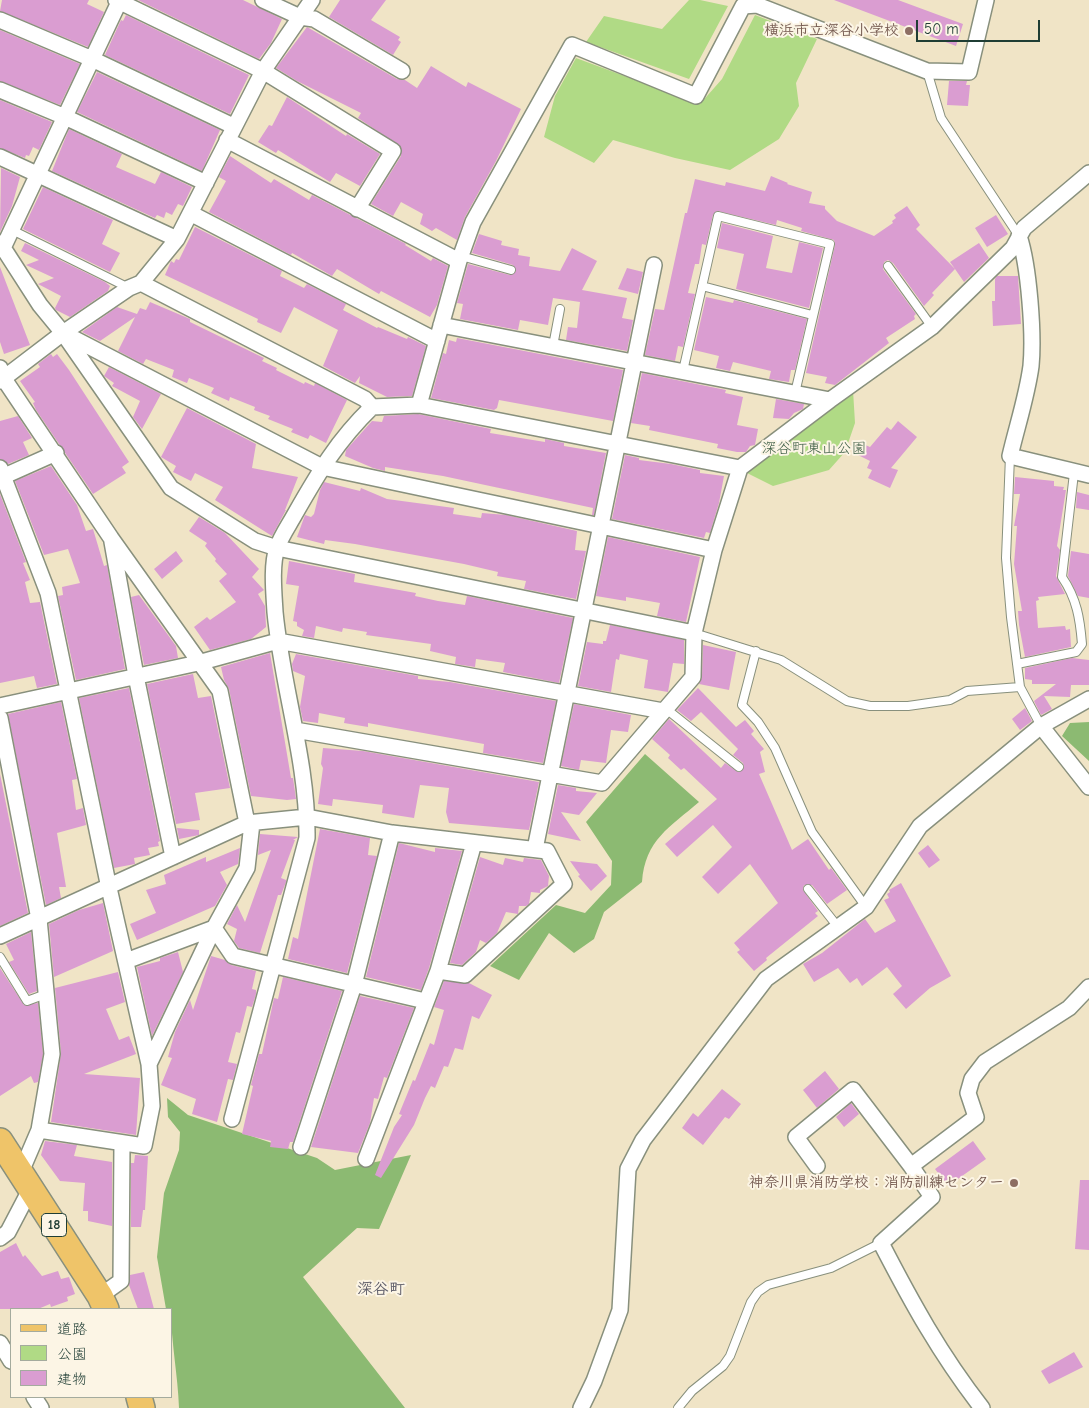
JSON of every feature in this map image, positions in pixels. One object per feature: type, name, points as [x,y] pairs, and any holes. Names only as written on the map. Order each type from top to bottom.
[{"type":"main road","name":"18","points":[[0,1141],[103,1303]]},
{"type":"street","points":[[357,209],[393,151],[263,70],[119,0],[12,230],[2,246],[40,305],[63,333],[171,488],[255,541],[277,548],[694,633]]},
{"type":"street","points":[[264,0],[300,17],[314,19],[402,71]]},
{"type":"street","points":[[149,1064],[214,928],[248,868],[249,823],[220,692],[111,538],[56,453],[1,376],[135,286],[177,239],[192,214],[233,126],[263,70],[312,0]]},
{"type":"street","points":[[419,405],[460,258],[473,222],[572,45],[696,96],[743,6],[758,2],[927,71],[969,72],[986,0]]},
{"type":"street","points":[[0,20],[92,59],[233,126]]},
{"type":"street","points":[[0,90],[65,117],[206,183]]},
{"type":"street","points":[[227,140],[357,209],[460,258]]},
{"type":"street","points":[[0,157],[177,239]]},
{"type":"street","points":[[295,730],[602,783],[693,677],[694,633],[714,550],[740,468],[830,400],[932,327],[1013,248],[1024,228],[1089,173]]},
{"type":"street","points":[[192,214],[437,342]]},
{"type":"street","points":[[1019,236],[1025,254],[1032,342],[1030,367],[1010,456],[1082,474]]},
{"type":"street","points":[[535,849],[654,265]]},
{"type":"street","points":[[135,286],[365,399],[372,407]]},
{"type":"street","points":[[441,325],[830,400]]},
{"type":"street","points":[[63,333],[322,467],[714,550]]},
{"type":"street","points":[[232,1119],[307,838],[307,818],[295,730],[278,641],[273,592],[277,548],[322,467],[346,432],[372,407],[419,405],[740,468]]},
{"type":"street","points":[[39,1130],[144,1146],[152,1106],[149,1064],[109,888],[48,593],[1,474],[56,453]]},
{"type":"street","points":[[111,538],[136,676],[173,857]]},
{"type":"street","points":[[0,706],[68,689],[198,663],[278,641],[664,710]]},
{"type":"street","points":[[581,1408],[594,1381],[620,1310],[628,1169],[643,1140],[766,979],[866,907],[920,826],[1041,726],[1089,699]]},
{"type":"street","points":[[0,718],[39,920],[52,1054],[39,1130],[26,1181],[8,1232],[0,1238]]},
{"type":"street","points":[[1041,726],[1089,787]]},
{"type":"street","points":[[0,936],[39,920],[249,823],[307,818],[392,833],[548,851],[564,884],[465,976],[438,971]]},
{"type":"street","points":[[301,1147],[354,984],[392,833]]},
{"type":"street","points":[[366,1159],[438,971],[474,843]]},
{"type":"street","points":[[214,928],[233,956],[426,1001]]},
{"type":"street","points":[[126,961],[214,928]]},
{"type":"street","points":[[911,1166],[976,1117],[968,1093],[972,1079],[985,1062],[1069,1008],[1089,987]]},
{"type":"street","points":[[816,1166],[796,1137],[853,1090],[911,1166],[932,1197],[881,1243],[924,1325],[955,1374],[982,1408]]},
{"type":"street","points":[[103,1303],[121,1281],[122,1144]]},
{"type":"street","points":[[0,1343],[10,1359]]},
{"type":"lane","points":[[927,71],[941,118],[1019,236]]},
{"type":"lane","points":[[683,371],[718,216],[830,244],[795,393]]},
{"type":"lane","points":[[12,230],[135,286]]},
{"type":"lane","points":[[460,258],[511,270]]},
{"type":"lane","points":[[888,266],[932,327]]},
{"type":"lane","points":[[702,286],[812,316]]},
{"type":"lane","points":[[553,346],[560,309]]},
{"type":"lane","points":[[1010,456],[1006,558],[1017,664],[1020,687],[1041,726]]},
{"type":"lane","points":[[1017,664],[1076,652],[1082,644],[1080,615],[1073,593],[1062,578],[1082,474]]},
{"type":"lane","points":[[694,633],[781,660],[847,700],[870,706],[908,706],[950,700],[967,691],[1020,687]]},
{"type":"lane","points":[[756,651],[742,705],[758,722],[775,748],[812,832],[866,907]]},
{"type":"lane","points":[[664,710],[739,767]]},
{"type":"lane","points":[[808,889],[838,927]]},
{"type":"lane","points":[[0,957],[27,1002],[46,994]]},
{"type":"lane","points":[[678,1408],[692,1391],[723,1366],[730,1356],[751,1302],[758,1292],[768,1285],[831,1268],[881,1243]]},
{"type":"green space","points":[[689,0],[700,0],[728,6],[689,79],[586,42],[604,16],[662,29]]},
{"type":"green space","points":[[755,15],[817,39],[796,83],[799,106],[779,139],[730,170],[675,158],[613,140],[594,163],[544,137],[555,96],[576,58],[700,104],[722,79]]},
{"type":"green space","name":"深谷町東山公園","points":[[853,390],[855,423],[845,452],[829,470],[773,486],[745,472]]},
{"type":"green space","points":[[1089,722],[1089,761],[1062,736],[1070,723]]},
{"type":"green space","points":[[645,754],[699,802],[669,827],[654,845],[648,855],[642,882],[604,912],[594,939],[574,953],[549,933],[519,980],[490,966],[556,905],[585,913],[611,885],[612,861],[586,822]]},
{"type":"green space","points":[[167,1098],[188,1115],[317,1158],[335,1170],[411,1155],[379,1229],[357,1228],[303,1277],[405,1408],[179,1408],[172,1334],[172,1308],[166,1308],[157,1257],[164,1193],[179,1150],[180,1132],[168,1117]]},
{"type":"building","points":[[2,0],[89,0],[87,4],[104,12],[88,47],[0,11]]},
{"type":"building","points":[[138,0],[243,0],[282,19],[271,43],[259,59]]},
{"type":"building","points":[[340,0],[386,0],[371,20],[400,37],[398,40],[401,42],[393,55],[329,17]]},
{"type":"building","points":[[834,0],[898,0],[963,24],[956,46]]},
{"type":"building","points":[[126,15],[249,75],[230,114],[105,55],[121,20],[123,21]]},
{"type":"building","points":[[307,27],[397,79],[405,80],[417,88],[431,66],[466,87],[468,82],[521,109],[496,161],[465,217],[457,240],[436,228],[432,231],[420,224],[423,214],[401,202],[393,216],[371,204],[401,156],[401,147],[358,118],[361,113],[297,81],[276,68]]},
{"type":"building","points":[[0,30],[80,64],[60,105],[0,81]]},
{"type":"building","points":[[97,72],[220,130],[202,171],[77,112]]},
{"type":"building","points":[[949,81],[967,81],[966,85],[970,85],[968,106],[947,105]]},
{"type":"building","points":[[287,97],[346,136],[347,134],[380,154],[360,186],[336,173],[330,182],[278,150],[276,153],[258,142],[269,125],[272,126]]},
{"type":"building","points":[[0,100],[52,122],[39,150],[33,147],[29,156],[26,155],[25,158],[0,148]]},
{"type":"building","points":[[69,129],[122,154],[116,167],[155,184],[161,172],[192,187],[183,206],[178,204],[172,215],[166,212],[164,218],[157,215],[155,218],[52,171]]},
{"type":"building","points":[[230,156],[271,183],[274,179],[309,200],[312,195],[406,244],[431,261],[433,258],[448,266],[437,305],[430,317],[381,291],[379,294],[337,269],[332,276],[292,253],[291,255],[209,212],[226,181],[219,177]]},
{"type":"building","points":[[1,168],[20,177],[12,206],[0,232]]},
{"type":"building","points":[[771,176],[787,184],[812,192],[809,203],[825,206],[825,209],[837,221],[874,236],[893,223],[892,221],[896,218],[894,215],[907,206],[920,225],[916,229],[955,269],[932,293],[934,295],[924,306],[893,263],[888,260],[884,262],[883,269],[916,314],[914,316],[915,319],[886,338],[889,343],[835,385],[825,383],[827,377],[806,373],[835,245],[834,240],[801,231],[802,228],[777,220],[776,225],[717,211],[713,215],[706,245],[702,244],[699,264],[695,264],[688,293],[695,294],[683,347],[678,346],[675,361],[645,355],[655,309],[664,310],[685,213],[687,213],[695,179],[725,186],[726,182],[765,191]]},
{"type":"building","points":[[43,187],[113,220],[102,244],[120,253],[110,272],[23,229]]},
{"type":"building","points":[[996,215],[1008,234],[987,247],[975,228]]},
{"type":"building","points":[[722,223],[773,236],[766,268],[792,273],[799,242],[823,248],[809,308],[736,289],[744,254],[717,248]]},
{"type":"building","points":[[195,227],[282,271],[280,276],[304,288],[307,284],[346,304],[343,310],[377,328],[407,339],[408,337],[426,346],[412,396],[387,397],[359,383],[360,376],[355,383],[323,366],[338,330],[294,307],[281,333],[257,322],[258,319],[165,275],[171,261],[174,263],[176,259],[179,260]]},
{"type":"building","points":[[479,234],[502,241],[501,245],[519,249],[518,255],[530,257],[529,266],[560,271],[572,248],[597,261],[582,290],[627,298],[622,318],[633,320],[627,351],[566,340],[568,327],[577,328],[580,302],[553,298],[548,325],[520,320],[518,330],[460,319],[463,304],[457,303],[468,264],[510,275],[516,271],[513,265],[472,253]]},
{"type":"building","points":[[25,243],[105,282],[110,286],[108,291],[70,317],[56,310],[55,308],[61,296],[38,284],[54,278],[26,265],[39,260],[21,251]]},
{"type":"building","points":[[979,243],[989,258],[964,282],[950,262]]},
{"type":"building","points":[[0,267],[30,345],[4,354],[0,342]]},
{"type":"building","points":[[627,268],[643,272],[638,294],[618,289]]},
{"type":"building","points":[[997,276],[1018,276],[1021,324],[993,326],[992,301],[995,301],[995,279]]},
{"type":"building","points":[[706,297],[733,303],[734,300],[807,319],[795,370],[791,370],[789,382],[769,379],[771,371],[733,362],[730,371],[716,368],[719,356],[694,350]]},
{"type":"building","points":[[150,302],[190,319],[190,322],[264,358],[262,361],[304,384],[305,382],[314,386],[315,383],[347,400],[326,443],[310,435],[308,439],[291,432],[293,429],[268,419],[270,416],[254,410],[255,407],[230,397],[229,401],[211,393],[214,388],[189,378],[187,383],[172,377],[174,370],[146,359],[143,364],[118,351],[135,317],[100,341],[82,332],[117,307],[137,314],[140,308],[146,310]]},
{"type":"building","points":[[457,338],[623,370],[613,421],[499,400],[497,408],[494,410],[431,398],[443,353],[446,354],[449,340],[456,342]]},
{"type":"building","points":[[51,354],[53,357],[57,354],[69,370],[129,462],[122,467],[126,473],[93,494],[36,410],[33,403],[35,402],[20,381],[40,367],[38,364]]},
{"type":"building","points":[[109,367],[161,394],[142,429],[133,417],[140,401],[112,386],[114,383],[104,376]]},
{"type":"building","points":[[642,373],[726,390],[725,393],[743,397],[737,425],[758,429],[755,445],[750,446],[746,452],[737,452],[717,448],[718,444],[649,430],[650,426],[631,423]]},
{"type":"building","points":[[776,399],[804,404],[803,409],[794,413],[789,419],[773,418]]},
{"type":"building","points":[[187,408],[256,444],[252,468],[298,477],[286,510],[272,536],[215,500],[223,487],[195,473],[191,481],[173,472],[176,466],[161,457]]},
{"type":"building","points":[[418,414],[491,429],[490,433],[545,442],[545,439],[564,443],[564,446],[606,453],[594,515],[592,515],[593,508],[443,476],[385,467],[385,471],[345,456],[346,450],[372,421],[382,422],[384,416]]},
{"type":"building","points":[[18,416],[32,438],[23,442],[29,455],[8,464],[0,459],[0,421]]},
{"type":"building","points":[[898,421],[917,437],[891,468],[898,470],[890,488],[868,478],[872,470],[867,468],[870,461],[858,455],[863,444],[870,447],[887,427],[891,430]]},
{"type":"building","points":[[625,455],[639,458],[639,460],[700,470],[700,473],[724,476],[719,503],[710,533],[706,532],[704,538],[612,519]]},
{"type":"building","points":[[51,466],[77,505],[86,531],[93,529],[104,566],[107,565],[125,669],[76,680],[58,596],[63,595],[62,587],[80,583],[68,549],[44,555],[15,481]]},
{"type":"building","points":[[1015,477],[1054,481],[1054,486],[1064,487],[1063,490],[1066,490],[1057,546],[1060,550],[1056,576],[1065,594],[1038,597],[1039,600],[1036,601],[1038,628],[1065,626],[1066,630],[1070,629],[1071,647],[1025,657],[1018,611],[1022,611],[1014,564],[1017,526],[1014,526],[1020,494],[1014,494]]},
{"type":"building","points":[[324,482],[360,491],[361,488],[387,499],[454,508],[453,514],[481,518],[482,513],[506,515],[577,531],[575,550],[586,551],[576,599],[524,589],[526,581],[497,576],[498,572],[464,564],[355,544],[325,540],[324,544],[297,537],[305,515],[311,517],[314,514]]},
{"type":"building","points":[[1077,492],[1089,495],[1089,510],[1076,508]]},
{"type":"building","points":[[0,494],[26,562],[23,563],[30,580],[25,582],[30,603],[40,602],[57,684],[37,688],[34,676],[0,683]]},
{"type":"building","points":[[199,517],[225,533],[259,569],[252,577],[264,590],[258,594],[265,606],[266,627],[251,639],[210,650],[194,627],[207,617],[210,620],[236,602],[219,581],[227,574],[205,546],[207,543],[189,531]]},
{"type":"building","points":[[608,537],[700,557],[686,622],[657,616],[660,603],[626,597],[626,601],[596,596]]},
{"type":"building","points":[[176,551],[183,561],[162,579],[154,569]]},
{"type":"building","points":[[1071,551],[1089,554],[1089,598],[1078,596],[1068,576]]},
{"type":"building","points":[[289,561],[355,574],[354,582],[416,593],[415,596],[438,601],[465,605],[467,596],[573,618],[559,683],[503,672],[505,663],[476,659],[475,667],[455,664],[456,657],[430,651],[431,644],[366,635],[367,632],[343,628],[342,632],[316,626],[314,638],[302,636],[304,630],[297,626],[297,622],[293,621],[299,586],[286,584]]},
{"type":"building","points":[[139,595],[176,646],[178,658],[144,665],[131,597]]},
{"type":"building","points":[[610,625],[684,640],[684,664],[673,663],[668,692],[644,688],[648,660],[620,654],[619,660],[616,659],[611,692],[578,686],[587,642],[603,644],[603,641],[606,641]]},
{"type":"building","points":[[703,645],[736,652],[729,690],[699,684],[702,677]]},
{"type":"building","points":[[270,653],[296,799],[287,800],[251,796],[229,689],[224,680],[221,667]]},
{"type":"building","points":[[296,654],[418,676],[418,679],[450,682],[556,701],[543,763],[483,753],[484,744],[368,723],[368,727],[344,723],[345,718],[319,713],[318,723],[303,721],[300,707],[305,676],[293,671],[292,664]]},
{"type":"building","points":[[1072,658],[1089,660],[1089,685],[1071,685],[1070,697],[1044,696],[1052,709],[1041,715],[1034,701],[1056,684],[1032,684],[1032,680],[1025,679],[1025,668]]},
{"type":"building","points":[[193,674],[198,698],[211,696],[230,788],[195,793],[200,820],[176,824],[147,684]]},
{"type":"building","points":[[129,688],[160,841],[158,842],[159,846],[148,848],[150,855],[134,858],[135,864],[114,868],[79,698]]},
{"type":"building","points":[[698,688],[736,727],[745,720],[754,731],[751,734],[764,749],[760,752],[765,772],[759,774],[792,850],[808,839],[829,870],[831,868],[847,890],[827,904],[812,885],[804,885],[803,890],[818,911],[815,913],[818,916],[766,958],[767,960],[754,971],[737,952],[740,950],[734,943],[778,903],[750,864],[718,894],[702,877],[732,847],[713,825],[677,857],[665,844],[717,799],[684,768],[681,770],[668,758],[670,755],[652,739],[669,719],[721,768],[725,763],[738,772],[744,768],[743,763],[733,755],[738,749],[701,712],[691,721],[677,710]]},
{"type":"building","points":[[61,702],[77,779],[72,780],[76,810],[83,808],[86,825],[57,833],[66,887],[59,887],[61,898],[46,905],[8,714]]},
{"type":"building","points":[[574,704],[631,715],[628,732],[611,730],[606,763],[581,760],[579,770],[561,766]]},
{"type":"building","points":[[1025,708],[1032,721],[1020,730],[1012,719]]},
{"type":"building","points":[[323,748],[363,751],[539,782],[529,830],[449,823],[446,812],[449,788],[420,785],[414,818],[382,813],[383,805],[333,799],[332,806],[318,804],[323,768],[321,764]]},
{"type":"building","points":[[0,774],[28,913],[0,926]]},
{"type":"building","points":[[558,785],[576,788],[576,791],[597,793],[579,815],[561,812],[581,841],[548,834]]},
{"type":"building","points":[[177,828],[199,830],[199,835],[179,839]]},
{"type":"building","points":[[320,829],[370,838],[368,855],[377,856],[347,973],[288,959],[293,937],[298,939]]},
{"type":"building","points":[[260,834],[298,837],[293,840],[295,840],[281,878],[286,880],[286,882],[281,895],[278,895],[260,953],[239,948],[234,941],[237,929],[227,924],[237,905],[245,922],[271,850],[258,855]]},
{"type":"building","points":[[399,843],[435,852],[435,848],[462,851],[421,990],[366,977]]},
{"type":"building","points":[[928,845],[940,860],[929,868],[918,853]]},
{"type":"building","points":[[240,848],[238,864],[220,872],[227,885],[215,906],[137,940],[130,924],[156,913],[146,890],[166,884],[164,875],[206,857],[206,862]]},
{"type":"building","points":[[480,857],[503,865],[505,858],[523,862],[524,858],[541,860],[549,876],[548,886],[540,890],[540,893],[531,892],[529,904],[519,906],[518,914],[506,912],[497,933],[486,943],[480,940],[476,952],[462,965],[450,963]]},
{"type":"building","points":[[570,861],[597,864],[607,876],[591,891],[578,876],[580,875]]},
{"type":"building","points":[[901,883],[951,976],[930,988],[906,1009],[893,994],[902,986],[887,967],[862,986],[857,978],[850,983],[838,968],[814,982],[803,964],[822,953],[865,919],[875,933],[896,921],[884,900],[889,898],[887,894],[890,892],[889,890]]},
{"type":"building","points":[[103,903],[113,951],[54,977],[49,924],[79,910]]},
{"type":"building","points":[[31,932],[37,991],[29,994],[9,962],[14,960],[6,944]]},
{"type":"building","points":[[178,952],[183,972],[152,1036],[137,967],[160,961],[160,958]]},
{"type":"building","points":[[211,956],[225,960],[231,965],[256,971],[252,989],[256,990],[256,994],[252,1007],[247,1006],[240,1033],[236,1032],[228,1062],[237,1064],[233,1080],[228,1079],[217,1122],[192,1114],[196,1099],[161,1085],[172,1058],[168,1057],[175,1032],[190,1000],[193,1010]]},
{"type":"building","points":[[0,968],[24,1005],[38,1003],[43,1054],[38,1082],[34,1083],[31,1076],[0,1096]]},
{"type":"building","points":[[118,972],[125,1002],[106,1009],[119,1040],[129,1036],[136,1054],[84,1074],[140,1078],[136,1135],[51,1122],[61,1053],[55,988]]},
{"type":"building","points":[[283,977],[342,991],[293,1142],[290,1142],[288,1149],[270,1147],[271,1141],[242,1134],[259,1054],[262,1054],[274,998],[278,999]]},
{"type":"building","points":[[444,981],[469,983],[492,995],[479,1019],[472,1016],[463,1050],[455,1048],[448,1067],[444,1066],[435,1088],[431,1086],[414,1125],[381,1178],[375,1175],[394,1127],[402,1115],[399,1114],[430,1043],[434,1045],[444,1010],[434,1007]]},
{"type":"building","points":[[360,996],[414,1008],[387,1078],[384,1077],[378,1099],[374,1098],[370,1123],[358,1153],[311,1147]]},
{"type":"building","points":[[825,1071],[839,1089],[817,1108],[803,1090]]},
{"type":"building","points":[[722,1089],[741,1104],[729,1119],[725,1117],[703,1145],[682,1128],[693,1113],[698,1117]]},
{"type":"building","points":[[851,1103],[859,1114],[844,1127],[836,1117]]},
{"type":"building","points":[[45,1141],[77,1145],[74,1156],[112,1162],[112,1226],[88,1221],[88,1211],[83,1211],[85,1183],[60,1181],[41,1155]]},
{"type":"building","points":[[973,1141],[986,1159],[948,1186],[935,1169]]},
{"type":"building","points":[[135,1155],[148,1156],[145,1210],[143,1210],[141,1227],[131,1227],[131,1163],[134,1163]]},
{"type":"building","points":[[1080,1180],[1089,1180],[1089,1250],[1075,1249]]},
{"type":"building","points":[[16,1243],[23,1257],[25,1255],[42,1276],[58,1271],[61,1279],[69,1277],[75,1294],[67,1297],[68,1301],[51,1307],[50,1304],[40,1308],[0,1309],[0,1252]]},
{"type":"building","points":[[144,1272],[154,1308],[138,1308],[129,1285],[130,1275]]},
{"type":"building","points":[[1074,1352],[1083,1367],[1049,1384],[1041,1371]]},
{"type":"place","name":"横浜市立深谷小学校","points":[[909,31]]},
{"type":"place","name":"神奈川県消防学校：消防訓練センター","points":[[1014,1183]]},
{"type":"district","name":"深谷町","points":[[381,1289]]}]
